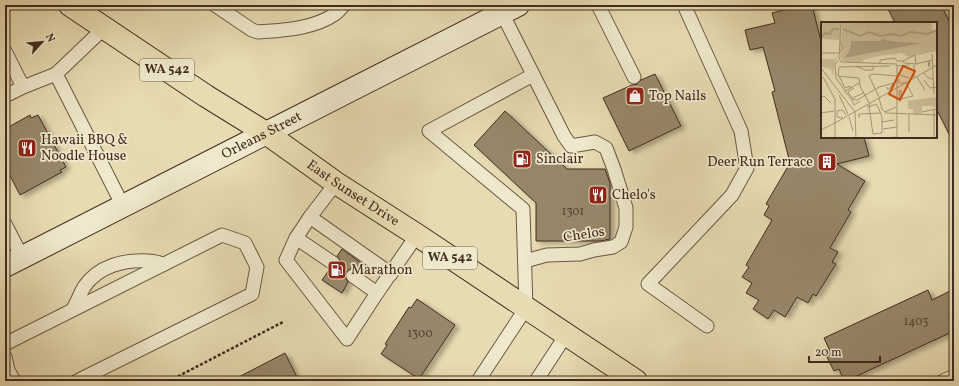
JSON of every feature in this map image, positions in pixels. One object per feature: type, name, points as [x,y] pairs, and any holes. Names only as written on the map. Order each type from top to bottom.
[{"type":"main road","name":"East Sunset Drive","points":[[70,5],[206,96],[266,133],[336,183],[417,235],[636,381]]},
{"type":"main road","name":"Orleans Street","points":[[14,261],[510,9]]},
{"type":"lane","points":[[215,5],[252,30],[258,32],[308,26],[322,21],[336,13],[344,5]]},
{"type":"lane","points":[[598,5],[634,77]]},
{"type":"lane","points":[[684,5],[741,131],[747,168],[732,195],[648,284],[707,326]]},
{"type":"lane","points":[[478,381],[526,308],[523,209],[429,131],[533,75],[510,9]]},
{"type":"lane","points":[[5,96],[56,74],[104,28]]},
{"type":"lane","points":[[5,52],[23,87]]},
{"type":"lane","points":[[56,74],[123,206]]},
{"type":"lane","name":"Chelos","points":[[525,261],[547,255],[580,254],[612,247],[622,242],[626,227],[626,208],[619,183],[606,148],[595,142],[571,146],[564,136],[533,75]]},
{"type":"lane","points":[[336,183],[296,238],[286,260],[347,339],[417,235]]},
{"type":"lane","points":[[310,217],[391,274]]},
{"type":"lane","points":[[5,224],[14,261]]},
{"type":"lane","points":[[5,344],[222,235],[245,243],[257,266],[252,294],[78,381]]},
{"type":"lane","points":[[296,238],[333,263]]},
{"type":"lane","points":[[73,309],[85,286],[98,273],[114,265],[128,261],[149,261],[164,264]]},
{"type":"lane","points":[[353,276],[377,293]]},
{"type":"lane","points":[[536,381],[566,335]]},
{"type":"lane","points":[[5,357],[8,370],[14,381]]},
{"type":"lane","points":[[943,381],[954,376]]},
{"type":"path","points":[[169,381],[283,322]]},
{"type":"path","points":[[179,376],[182,381]]},
{"type":"building","name":"Deer Run Terrace","points":[[805,5],[812,5],[821,41],[821,138],[864,138],[869,156],[837,164],[865,181],[848,210],[851,212],[830,248],[838,252],[832,262],[836,264],[816,296],[813,294],[808,303],[797,297],[785,317],[774,310],[768,319],[753,309],[759,300],[746,293],[752,283],[742,277],[749,267],[746,265],[772,220],[764,215],[769,206],[766,204],[790,163],[772,92],[775,91],[763,47],[750,50],[745,30],[775,23],[772,13]]},
{"type":"building","points":[[886,5],[941,5],[954,31],[954,144],[937,110],[937,22],[894,22]]},
{"type":"building","points":[[655,74],[681,126],[629,151],[603,98],[637,84],[641,80]]},
{"type":"building","points":[[505,111],[567,169],[605,169],[610,183],[610,239],[601,241],[536,241],[536,203],[474,145]]},
{"type":"building","points":[[30,115],[31,118],[38,115],[66,167],[60,170],[62,172],[20,195],[5,166],[5,129]]},
{"type":"building","points":[[342,249],[361,263],[357,269],[353,268],[346,272],[345,275],[348,282],[342,293],[322,280],[329,270],[333,271],[340,267],[341,263],[337,256]]},
{"type":"building","points":[[954,289],[954,331],[846,381],[844,381],[839,369],[834,371],[825,353],[830,351],[824,338],[928,290],[932,300]]},
{"type":"building","points":[[417,299],[455,325],[419,379],[381,354],[387,345],[385,344],[409,307],[411,308]]},
{"type":"building","points":[[285,353],[299,381],[231,381]]},
{"type":"place","name":"Top Nails","points":[[635,96]]},
{"type":"place","name":"Hawaii BBQ & Noodle House","points":[[27,148]]},
{"type":"place","name":"Sinclair","points":[[522,159]]},
{"type":"place","name":"Deer Run Terrace","points":[[827,162]]},
{"type":"place","name":"Chelo's","points":[[598,195]]},
{"type":"place","name":"Marathon","points":[[337,270]]}]
